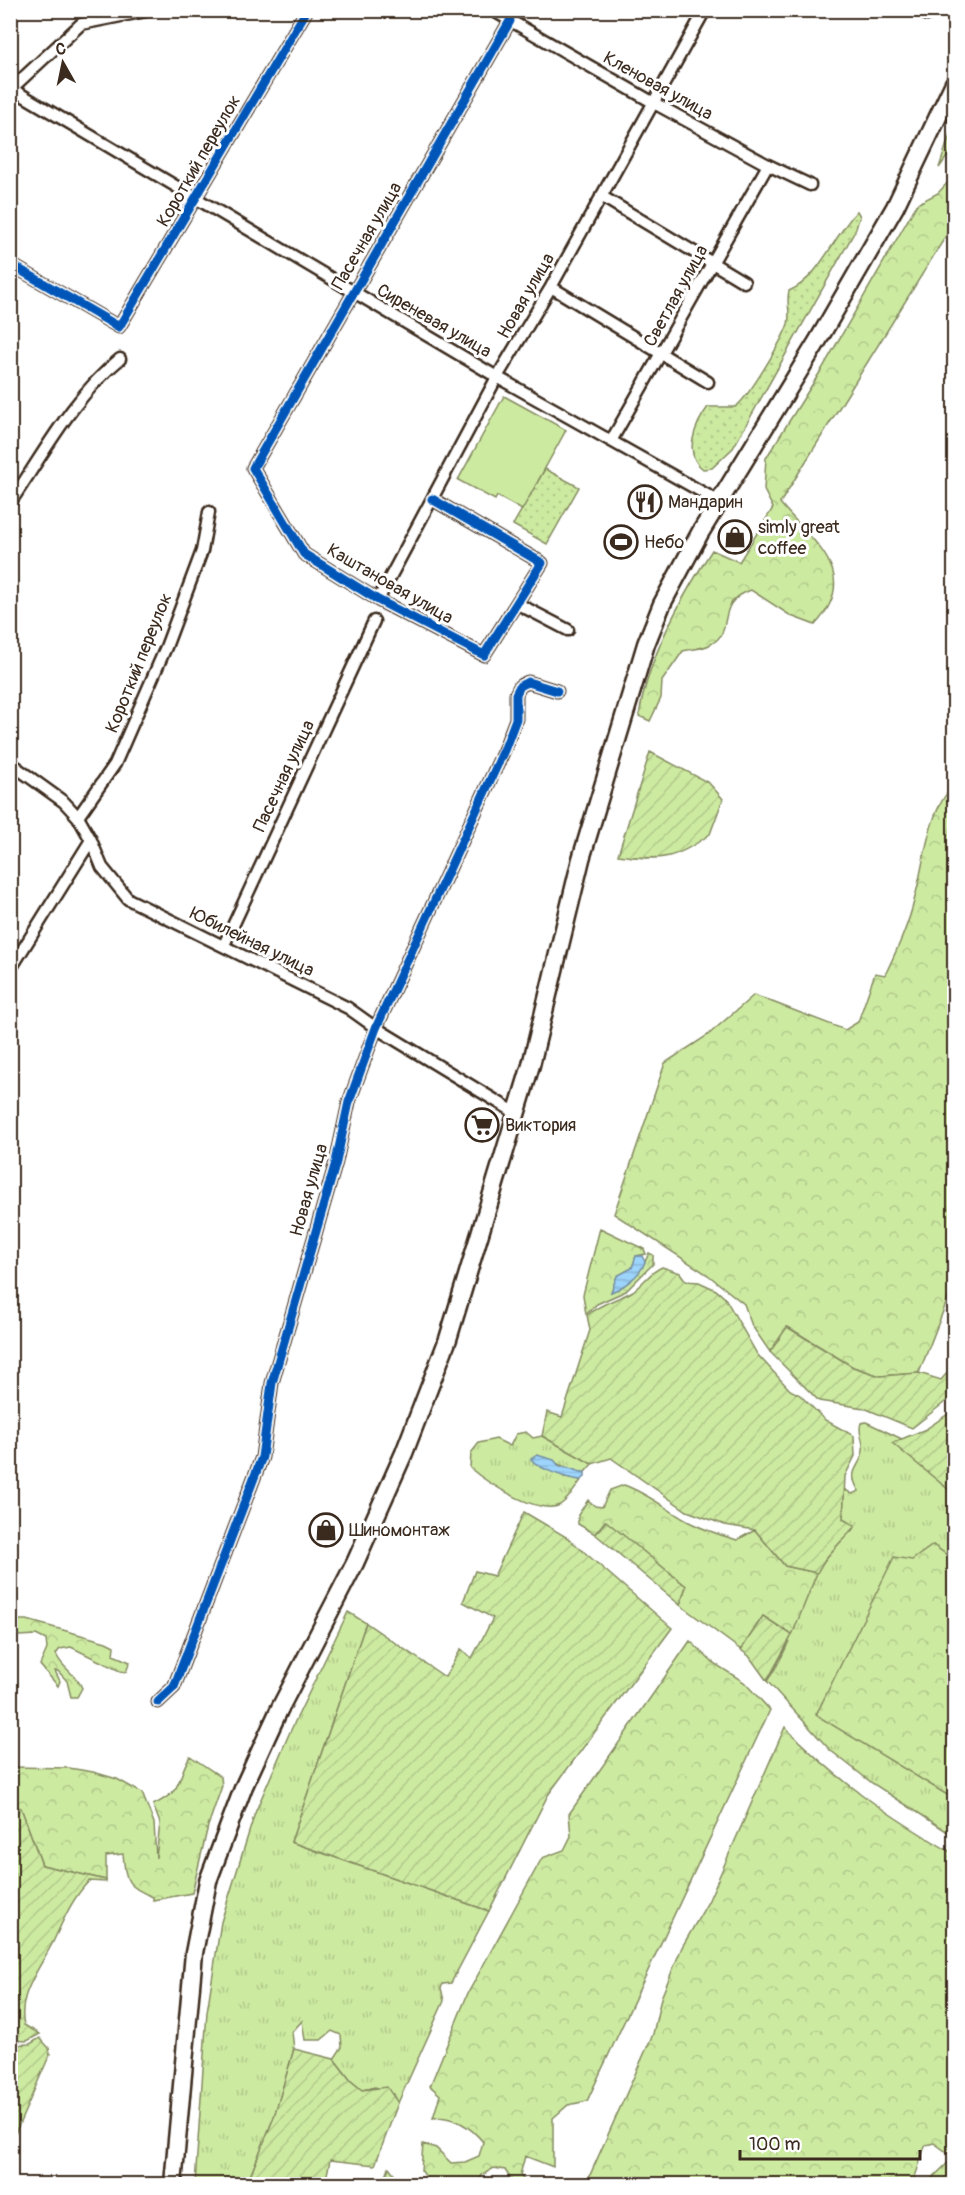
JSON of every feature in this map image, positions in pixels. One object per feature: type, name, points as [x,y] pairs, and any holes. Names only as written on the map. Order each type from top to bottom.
[{"type":"main road","points":[[173,2184],[194,1953],[208,1881],[244,1786],[279,1710],[355,1563],[404,1453],[448,1339],[549,997],[580,859],[626,705],[662,604],[718,501],[864,261],[920,158],[954,83]]},
{"type":"street","points":[[11,89],[81,24],[152,10]]},
{"type":"street","name":"Короткий переулок","points":[[10,264],[119,327],[307,10]]},
{"type":"street","name":"Кленовая улица","points":[[492,10],[654,103],[768,165],[810,185]]},
{"type":"street","name":"Новая улица","points":[[378,600],[497,377],[551,287],[705,10]]},
{"type":"street","name":"Пасечная улица","points":[[253,468],[510,21]]},
{"type":"street","name":"Сиреневая улица","points":[[11,89],[497,377],[718,501]]},
{"type":"street","name":"Светлая улица","points":[[611,441],[663,354],[768,165]]},
{"type":"street","points":[[601,196],[744,282]]},
{"type":"street","points":[[551,287],[708,382]]},
{"type":"street","points":[[10,503],[70,412],[105,371],[120,359]]},
{"type":"street","name":"Каштановая улица","points":[[253,468],[304,554],[378,600],[484,655],[518,604]]},
{"type":"street","points":[[432,499],[542,563],[518,604],[568,630]]},
{"type":"street","name":"Короткий переулок","points":[[78,817],[115,764],[161,658],[202,551],[209,512]]},
{"type":"street","name":"Пасечная улица","points":[[224,945],[374,621]]},
{"type":"street","name":"Новая улица","points":[[158,1702],[174,1687],[262,1457],[272,1383],[282,1341],[336,1162],[349,1102],[376,1028],[505,748],[516,719],[516,694],[520,686],[528,682],[557,691]]},
{"type":"street","points":[[10,780],[14,765]]},
{"type":"street","name":"Юбилейная улица","points":[[14,765],[64,802],[78,817],[102,867],[128,899],[348,1008],[376,1028],[516,1113]]},
{"type":"street","points":[[10,969],[91,840]]},
{"type":"green space","points":[[954,122],[954,147],[939,168],[953,125]]},
{"type":"green space","points":[[954,176],[954,223],[780,503],[828,559],[833,574],[834,589],[829,606],[815,625],[791,616],[751,590],[739,596],[728,609],[722,632],[718,638],[705,647],[683,651],[662,681],[661,698],[650,721],[639,716],[643,694],[658,651],[688,589],[712,550],[739,562],[773,508],[764,490],[766,458],[822,369],[917,204],[938,193]]},
{"type":"green space","points":[[857,211],[860,216],[855,231],[733,448],[712,468],[703,469],[693,455],[692,447],[693,438],[703,414],[708,407],[735,407],[748,393],[785,332],[789,316],[789,291],[800,285],[818,266]]},
{"type":"green space","points":[[504,396],[566,430],[522,510],[497,496],[495,500],[458,480]]},
{"type":"green space","points":[[545,469],[579,487],[547,544],[513,525]]},
{"type":"green space","points":[[650,752],[709,783],[723,799],[710,834],[687,849],[677,854],[657,858],[618,855]]},
{"type":"green space","points":[[954,786],[954,1283],[919,1373],[880,1376],[853,1367],[788,1327],[770,1352],[752,1326],[744,1304],[708,1275],[614,1214],[665,1063],[708,1035],[754,995],[845,1030],[858,1022],[875,973],[885,975],[902,937],[912,907],[933,822],[945,796]]},
{"type":"green space","points":[[600,1228],[644,1249],[646,1254],[636,1256],[632,1268],[617,1276],[611,1292],[634,1276],[649,1253],[653,1255],[653,1264],[626,1291],[597,1304],[586,1314],[583,1295]]},
{"type":"green space","points":[[662,1267],[680,1273],[686,1281],[699,1282],[716,1290],[725,1298],[757,1354],[790,1390],[800,1395],[825,1420],[854,1436],[855,1456],[845,1476],[843,1519],[855,1526],[825,1559],[817,1573],[785,1566],[755,1530],[725,1525],[687,1511],[611,1458],[592,1464],[542,1436],[547,1412],[562,1417],[590,1330],[587,1315],[633,1291]]},
{"type":"green space","points":[[787,1327],[853,1367],[880,1376],[919,1373],[941,1380],[954,1365],[954,1395],[912,1428],[864,1408],[819,1401],[770,1352]]},
{"type":"green space","points":[[954,1410],[954,1494],[892,1443],[926,1429]]},
{"type":"green space","points":[[866,1422],[902,1439],[893,1443],[954,1494],[954,1560],[933,1545],[816,1714],[954,1799],[954,1836],[872,1783],[830,1750],[767,1681],[788,1642],[820,1567],[855,1527],[843,1519],[844,1489],[852,1494],[859,1491],[855,1484],[854,1474],[863,1451],[860,1427],[861,1423]]},
{"type":"green space","points":[[526,1432],[533,1438],[542,1436],[592,1464],[585,1472],[579,1473],[537,1455],[564,1477],[581,1480],[560,1505],[539,1506],[527,1502],[500,1489],[470,1468],[471,1453],[479,1443],[496,1439],[510,1446],[516,1434]]},
{"type":"green space","points":[[624,1485],[649,1497],[687,1521],[718,1534],[737,1540],[755,1530],[785,1566],[817,1573],[792,1635],[763,1616],[741,1650],[680,1605],[686,1586],[605,1521],[595,1534],[578,1524],[578,1515],[588,1500],[595,1506],[602,1507],[610,1490]]},
{"type":"green space","points":[[524,1512],[568,1538],[672,1628],[548,1795],[489,1911],[291,1842],[366,1623],[445,1677],[461,1649],[472,1658],[493,1618],[463,1602],[475,1571],[494,1576]]},
{"type":"green space","points":[[606,1521],[686,1586],[680,1605],[595,1534]]},
{"type":"green space","points":[[933,1545],[954,1560],[954,1799],[816,1715],[894,1557],[912,1560]]},
{"type":"green space","points":[[348,1612],[366,1623],[291,1842],[489,1911],[451,1983],[443,1984],[441,1988],[444,2001],[398,2103],[394,2094],[375,2087],[362,2090],[351,2081],[334,2059],[342,2047],[341,2035],[332,2031],[321,2040],[305,2040],[302,2021],[292,2032],[294,2049],[274,2117],[247,2184],[195,2184],[207,2012],[221,1922],[255,1813],[289,1734]]},
{"type":"green space","points":[[763,1616],[792,1635],[767,1681],[749,1656],[741,1650]]},
{"type":"green space","points":[[11,1620],[27,1620],[106,1642],[114,1646],[113,1655],[130,1662],[126,1672],[71,1647],[60,1649],[56,1654],[82,1688],[77,1697],[71,1697],[67,1681],[58,1671],[55,1671],[60,1681],[58,1686],[40,1665],[47,1649],[46,1640],[36,1635],[19,1636],[11,1627]]},
{"type":"green space","points":[[690,1641],[712,1662],[744,1682],[770,1710],[587,2101],[568,2105],[553,2118],[553,2167],[525,2156],[520,2175],[527,2184],[514,2184],[505,2170],[494,2168],[482,2175],[477,2184],[431,2184],[421,2170],[423,2144],[436,2148],[451,2163],[465,2162],[479,2156],[483,2142],[461,2123],[448,2118],[433,2118],[440,2095],[430,2086],[468,1993],[542,1858],[564,1850],[571,1836],[569,1814]]},
{"type":"green space","points":[[785,1727],[844,1781],[908,1826],[954,1854],[954,2147],[948,2153],[934,2143],[926,2145],[911,2184],[586,2184],[653,2034],[661,1998],[682,1947],[708,1902]]},
{"type":"green space","points":[[190,1756],[221,1777],[222,1786],[208,1826],[192,1893],[153,1900],[153,1897],[137,1890],[129,1882],[123,1854],[106,1856],[106,1880],[42,1865],[21,1808],[11,1805],[11,1767],[69,1768],[117,1779],[142,1793],[154,1823],[156,1858],[160,1823],[153,1805],[170,1795],[175,1789]]},
{"type":"green space","points":[[10,1805],[21,1808],[42,1865],[106,1880],[106,1882],[89,1881],[77,1895],[31,1982],[24,2003],[24,2025],[40,2034],[27,2041],[11,2040]]},
{"type":"green space","points":[[40,2038],[49,2048],[50,2054],[11,2143],[11,2045],[30,2044]]},
{"type":"green space","points":[[294,2049],[334,2059],[351,2081],[362,2090],[387,2087],[398,2103],[375,2165],[330,2160],[325,2184],[247,2184],[274,2117]]},
{"type":"green space","points":[[954,2157],[954,2184],[926,2184]]},
{"type":"green space","points":[[389,2167],[402,2184],[383,2184]]},
{"type":"water","points":[[636,1256],[642,1256],[645,1262],[643,1267],[626,1284],[611,1292],[617,1276],[632,1268]]},
{"type":"water","points":[[537,1455],[554,1460],[560,1467],[585,1472],[585,1477],[581,1480],[575,1479],[546,1470],[531,1459]]},
{"type":"cycle path","points":[[10,264],[119,327],[307,10]]},
{"type":"cycle path","points":[[432,499],[542,563],[484,655],[378,600],[304,554],[253,468],[510,21]]},
{"type":"cycle path","points":[[158,1702],[174,1687],[262,1457],[272,1383],[336,1162],[349,1102],[376,1028],[505,748],[516,719],[516,694],[520,686],[528,682],[557,691]]},
{"type":"place","name":"Мандарин","points":[[645,502]]},
{"type":"place","name":"simly great coffee","points":[[735,537]]},
{"type":"place","name":"Небо","points":[[621,542]]},
{"type":"place","name":"Виктория","points":[[482,1125]]},
{"type":"place","name":"Шиномонтаж","points":[[326,1530]]}]
